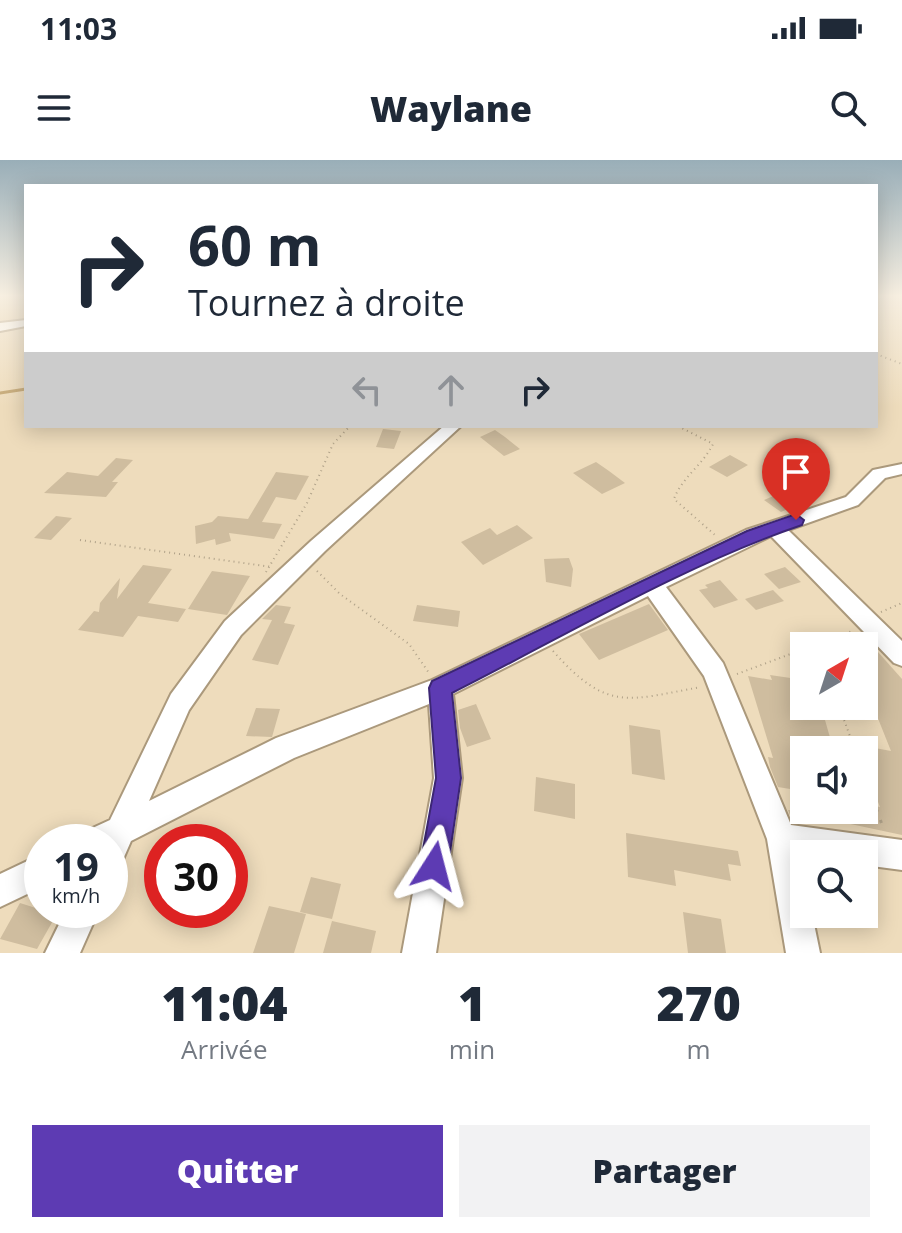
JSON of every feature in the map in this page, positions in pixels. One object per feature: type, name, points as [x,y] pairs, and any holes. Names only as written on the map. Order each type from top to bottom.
[{"type":"street","points":[[124,824],[180,702],[233,628],[451,428]]},
{"type":"street","points":[[128,827],[286,748],[440,688],[728,547],[852,501],[879,474],[902,469]]},
{"type":"street","points":[[774,528],[902,656]]},
{"type":"street","points":[[651,583],[714,671],[782,839],[803,953]]},
{"type":"street","points":[[419,953],[448,778],[440,688]]},
{"type":"street","points":[[782,839],[897,854]]},
{"type":"street","points":[[0,891],[24,879]]},
{"type":"street","points":[[62,953],[74,928]]},
{"type":"path","points":[[878,355],[902,364]]},
{"type":"path","points":[[261,580],[307,503],[333,444],[348,428]]},
{"type":"path","points":[[682,428],[713,444],[709,457],[677,484],[674,499],[728,547]]},
{"type":"path","points":[[80,540],[269,568],[305,559],[340,594],[409,644],[440,688]]},
{"type":"path","points":[[542,638],[571,671],[598,691],[626,700],[718,682],[790,654]]},
{"type":"path","points":[[878,809],[897,854]]},
{"type":"building","points":[[383,429],[401,431],[394,449],[376,447]]},
{"type":"building","points":[[495,430],[520,449],[504,456],[480,437]]},
{"type":"building","points":[[730,455],[748,465],[727,477],[709,467]]},
{"type":"building","points":[[116,458],[133,460],[112,482],[118,482],[106,497],[44,493],[67,472],[98,476]]},
{"type":"building","points":[[596,462],[625,483],[602,494],[573,473]]},
{"type":"building","points":[[276,472],[309,476],[296,500],[276,497],[262,522],[282,524],[274,539],[229,533],[231,541],[216,545],[215,539],[196,544],[195,526],[212,522],[218,516],[248,519]]},
{"type":"building","points":[[797,486],[814,497],[781,512],[764,500]]},
{"type":"building","points":[[56,516],[72,518],[51,540],[34,538]]},
{"type":"building","points":[[517,525],[533,538],[483,565],[461,542],[490,528],[497,535]]},
{"type":"building","points":[[569,558],[573,569],[571,587],[546,582],[544,559]]},
{"type":"building","points":[[143,565],[172,569],[148,603],[186,609],[178,622],[138,616],[123,637],[78,630],[94,611],[99,612],[100,603],[120,578],[117,599]]},
{"type":"building","points":[[785,567],[801,582],[779,589],[764,574]]},
{"type":"building","points":[[212,571],[250,576],[227,615],[188,609]]},
{"type":"building","points":[[720,580],[738,600],[714,608],[699,590]]},
{"type":"building","points":[[773,590],[784,601],[756,610],[745,599]]},
{"type":"building","points":[[649,604],[668,630],[599,660],[579,634]]},
{"type":"building","points":[[276,605],[291,607],[284,623],[295,625],[278,665],[252,660],[272,620],[262,619]]},
{"type":"building","points":[[417,605],[460,611],[458,627],[413,621]]},
{"type":"building","points":[[878,652],[902,679],[902,835],[850,824],[878,824],[878,749],[891,751],[878,718]]},
{"type":"building","points":[[770,675],[790,678],[790,720],[825,720],[830,736],[790,736],[790,789],[778,787],[770,767],[768,757],[773,758],[748,676],[772,680]]},
{"type":"building","points":[[476,704],[491,739],[467,747],[458,710]]},
{"type":"building","points":[[256,708],[280,709],[272,737],[246,736]]},
{"type":"building","points":[[629,725],[660,730],[665,780],[632,774]]},
{"type":"building","points":[[536,777],[575,784],[575,819],[534,811]]},
{"type":"building","points":[[626,833],[738,851],[741,866],[728,864],[731,881],[674,870],[676,886],[628,877]]},
{"type":"building","points":[[311,877],[341,884],[332,919],[300,912]]},
{"type":"building","points":[[20,903],[24,904],[24,928],[49,928],[37,949],[0,939]]},
{"type":"building","points":[[269,906],[306,914],[294,953],[253,953]]},
{"type":"building","points":[[683,912],[721,919],[726,953],[688,953]]},
{"type":"building","points":[[332,921],[376,931],[371,953],[323,953]]},
{"type":"waterway","points":[[0,393],[24,389]]},
{"type":"route","points":[[434,866],[448,778],[440,688],[753,535],[796,520]]}]
